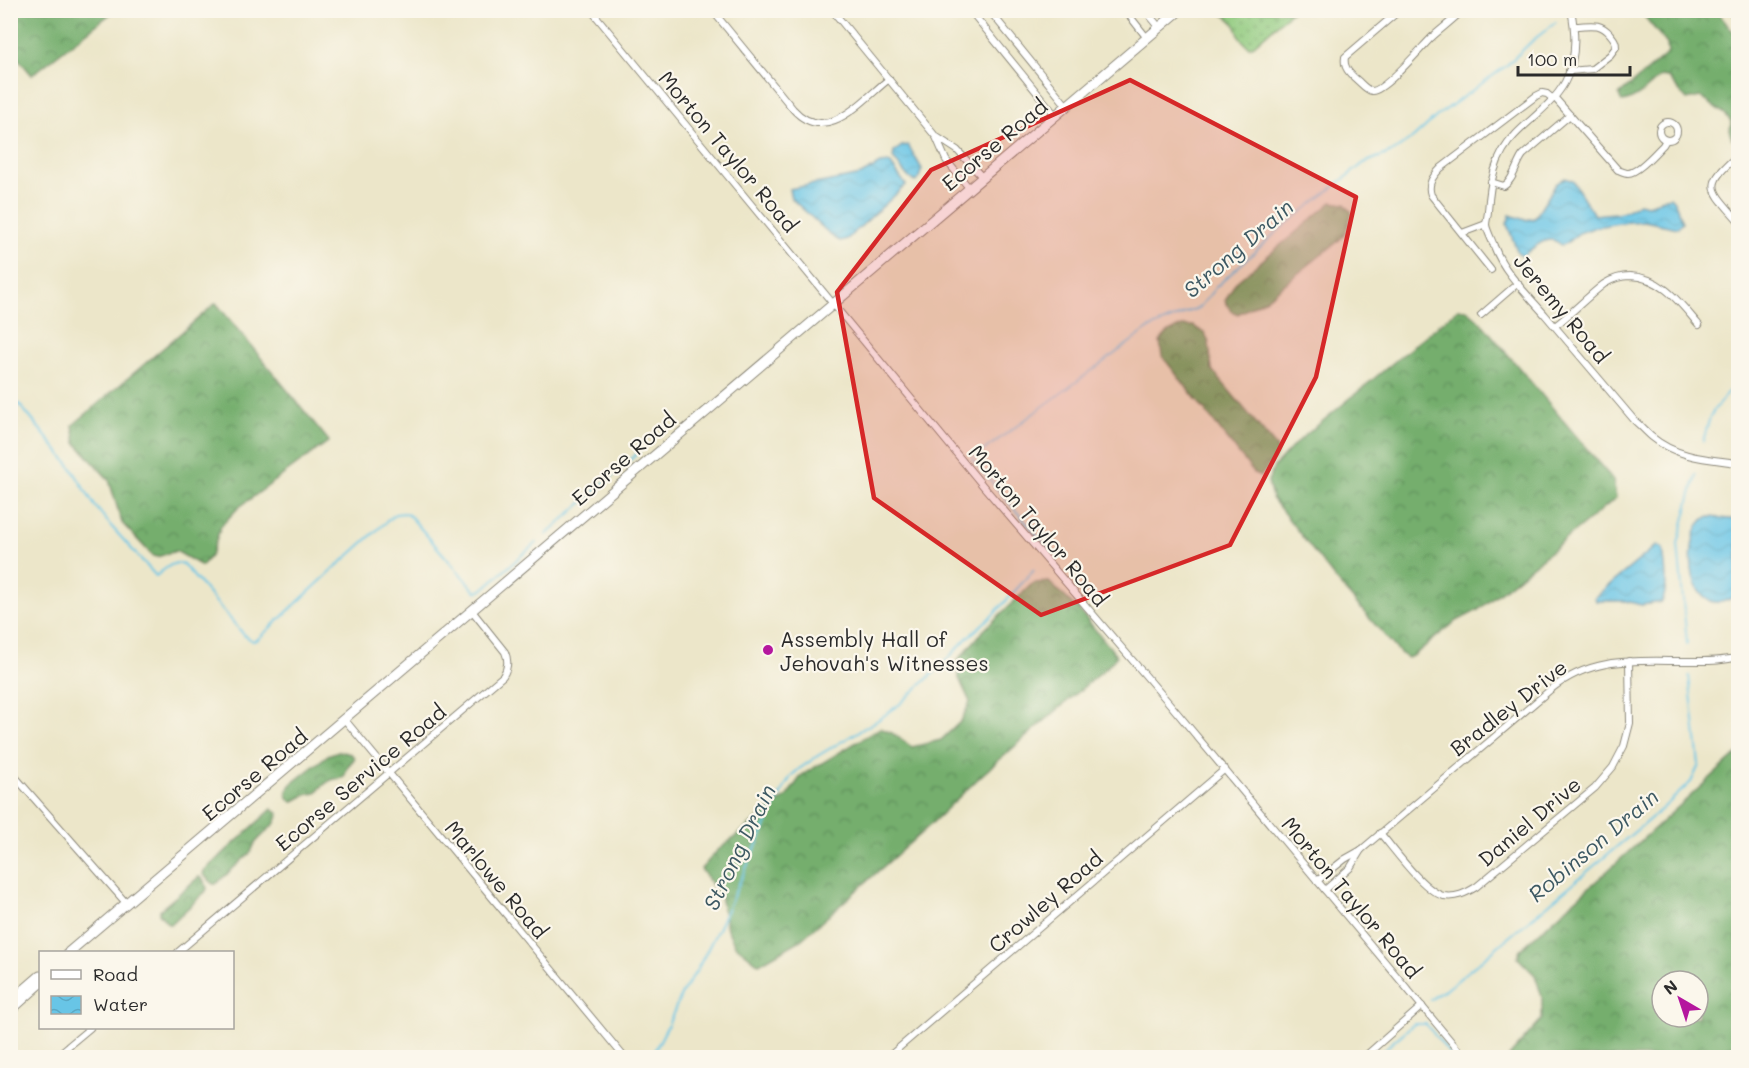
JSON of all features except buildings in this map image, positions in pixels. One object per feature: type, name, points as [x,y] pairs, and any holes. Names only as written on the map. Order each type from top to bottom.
[{"type":"main road","name":"Ecorse Road","points":[[73,951],[473,612],[622,482],[1180,10]]},
{"type":"main road","points":[[10,1002],[39,977]]},
{"type":"main road","points":[[10,1011],[39,985]]},
{"type":"street","name":"Morton Taylor Road","points":[[591,10],[984,487],[1225,769],[1466,1058]]},
{"type":"street","points":[[712,10],[793,109],[809,122],[826,124],[841,118],[889,79]]},
{"type":"street","points":[[832,10],[936,137],[946,160],[970,189]]},
{"type":"street","points":[[970,10],[1056,116]]},
{"type":"street","points":[[989,10],[1067,106]]},
{"type":"street","points":[[1125,10],[1148,38]]},
{"type":"street","points":[[1145,10],[1160,28]]},
{"type":"street","points":[[1400,10],[1345,57],[1344,63],[1349,73],[1368,90],[1380,88],[1463,10]]},
{"type":"street","name":"Jeremy Road","points":[[1571,10],[1574,42],[1565,82],[1554,98],[1505,147],[1491,182],[1486,224],[1499,257],[1518,283],[1635,421],[1658,442],[1682,454],[1738,463]]},
{"type":"street","points":[[1730,10],[1738,20]]},
{"type":"street","points":[[1569,71],[1592,69],[1610,55],[1616,47],[1615,40],[1600,26],[1574,26]]},
{"type":"street","points":[[1491,270],[1431,195],[1429,189],[1434,175],[1441,168],[1536,96],[1542,93],[1554,98],[1618,170],[1624,173],[1635,171],[1666,140]]},
{"type":"street","points":[[1491,182],[1504,186],[1509,183],[1523,155],[1570,115]]},
{"type":"street","points":[[936,137],[957,150],[983,178]]},
{"type":"street","points":[[1738,155],[1714,180],[1714,188],[1721,200],[1738,220]]},
{"type":"street","points":[[1462,233],[1486,224]]},
{"type":"street","points":[[1555,327],[1604,284],[1624,276],[1646,278],[1659,284],[1699,326]]},
{"type":"street","points":[[1481,315],[1518,283]]},
{"type":"street","name":"Ecorse Service Road","points":[[179,951],[501,678],[506,672],[508,661],[505,652],[473,612]]},
{"type":"street","name":"Bradley Drive","points":[[1317,880],[1361,850],[1561,680],[1594,665],[1629,662],[1715,661],[1738,657]]},
{"type":"street","name":"Daniel Drive","points":[[1380,833],[1423,883],[1436,893],[1442,896],[1458,896],[1476,887],[1595,788],[1613,767],[1624,746],[1630,723],[1629,662]]},
{"type":"street","name":"Marlowe Road","points":[[345,720],[625,1058]]},
{"type":"street","name":"Crowley Road","points":[[887,1058],[1225,769]]},
{"type":"street","points":[[10,771],[127,904]]},
{"type":"street","name":"Bradley Drive","points":[[1325,890],[1350,868],[1361,850]]},
{"type":"street","points":[[1363,1058],[1422,1006]]},
{"type":"street","points":[[54,1058],[89,1029]]},
{"type":"highlighted area","points":[[1130,80],[1356,197],[1316,377],[1230,545],[1041,615],[874,498],[837,292],[931,170]]},
{"type":"green space","points":[[10,11],[114,11],[32,75],[11,50]]},
{"type":"green space","points":[[1217,11],[1292,11],[1249,47],[1239,37],[1232,21]]},
{"type":"green space","points":[[1640,11],[1716,11],[1738,37],[1738,135],[1732,139],[1731,121],[1725,114],[1700,97],[1687,100],[1667,77],[1661,76],[1638,96],[1622,102],[1619,95],[1668,53],[1667,44]]},
{"type":"green space","points":[[1332,202],[1345,204],[1352,213],[1345,234],[1266,299],[1238,314],[1231,311],[1225,301],[1235,283]]},
{"type":"green space","points":[[216,303],[329,441],[238,508],[221,526],[211,555],[202,566],[176,551],[157,557],[153,556],[122,523],[109,480],[76,443],[73,425]]},
{"type":"green space","points":[[1458,309],[1467,310],[1479,320],[1613,480],[1616,498],[1478,610],[1455,622],[1408,658],[1400,653],[1336,580],[1272,498],[1268,481],[1274,467],[1295,444]]},
{"type":"green space","points":[[1184,326],[1193,326],[1205,333],[1209,343],[1212,370],[1277,448],[1276,457],[1260,477],[1254,473],[1162,356],[1160,342],[1162,339],[1170,331]]},
{"type":"green space","points":[[1049,582],[1079,610],[1117,656],[983,774],[929,826],[801,940],[759,964],[735,945],[727,929],[720,896],[701,869],[717,851],[787,796],[802,775],[880,728],[892,733],[912,747],[941,740],[961,721],[970,702],[958,676],[958,660],[984,630],[1033,583]]},
{"type":"green space","points":[[338,751],[351,754],[355,758],[348,766],[344,777],[330,781],[316,793],[305,795],[292,802],[287,793],[291,784],[328,755]]},
{"type":"green space","points":[[1738,753],[1738,1057],[1510,1057],[1542,1019],[1542,997],[1535,975],[1518,958],[1520,950]]},
{"type":"green space","points":[[272,809],[279,814],[275,823],[255,843],[251,852],[216,884],[213,884],[203,874],[204,871]]},
{"type":"green space","points":[[199,877],[203,879],[206,891],[171,924],[168,924],[159,913],[160,910]]},
{"type":"water","points":[[908,145],[922,169],[915,182],[893,158],[894,152]]},
{"type":"water","points":[[890,163],[906,185],[847,239],[840,241],[833,237],[791,198],[789,189],[861,175],[880,164]]},
{"type":"water","points":[[1565,178],[1573,181],[1594,215],[1626,211],[1639,203],[1647,205],[1670,197],[1682,222],[1678,228],[1644,221],[1596,227],[1579,233],[1565,244],[1546,241],[1522,256],[1518,253],[1507,224],[1510,215],[1525,220],[1535,218],[1556,184]]},
{"type":"water","points":[[1710,517],[1738,520],[1738,595],[1721,602],[1709,601],[1701,594],[1695,583],[1692,569],[1691,555],[1697,529],[1704,519]]},
{"type":"water","points":[[1657,545],[1663,549],[1665,569],[1666,583],[1662,602],[1641,605],[1626,601],[1596,601],[1595,597]]},
{"type":"waterway","name":"Strong Drain","points":[[1050,551],[972,459],[1148,329],[1200,307],[1216,287],[1279,230],[1364,163],[1392,152],[1413,138],[1437,116],[1506,66],[1556,22]]},
{"type":"waterway","name":"Robinson Drain","points":[[1703,441],[1714,410],[1738,380]]},
{"type":"waterway","points":[[10,404],[19,404],[71,467],[95,506],[156,576],[172,564],[183,564],[245,636],[253,641],[258,639],[395,514],[405,513],[410,516],[476,592],[482,590],[536,543]]},
{"type":"waterway","points":[[546,535],[640,451]]},
{"type":"waterway","name":"Robinson Drain","points":[[1687,644],[1678,544],[1696,475]]},
{"type":"waterway","name":"Strong Drain","points":[[651,1058],[682,993],[718,929],[778,799],[791,776],[819,755],[878,720],[900,704],[994,614],[1034,570]]},
{"type":"waterway","name":"Robinson Drain","points":[[1431,1000],[1663,808],[1691,782],[1699,765],[1689,676]]},
{"type":"waterway","name":"Robinson Drain","points":[[1374,1058],[1414,1024],[1426,1024],[1453,1058]]},
{"type":"place","name":"Assembly Hall of Jehovah's Witnesses","points":[[768,650]]}]
